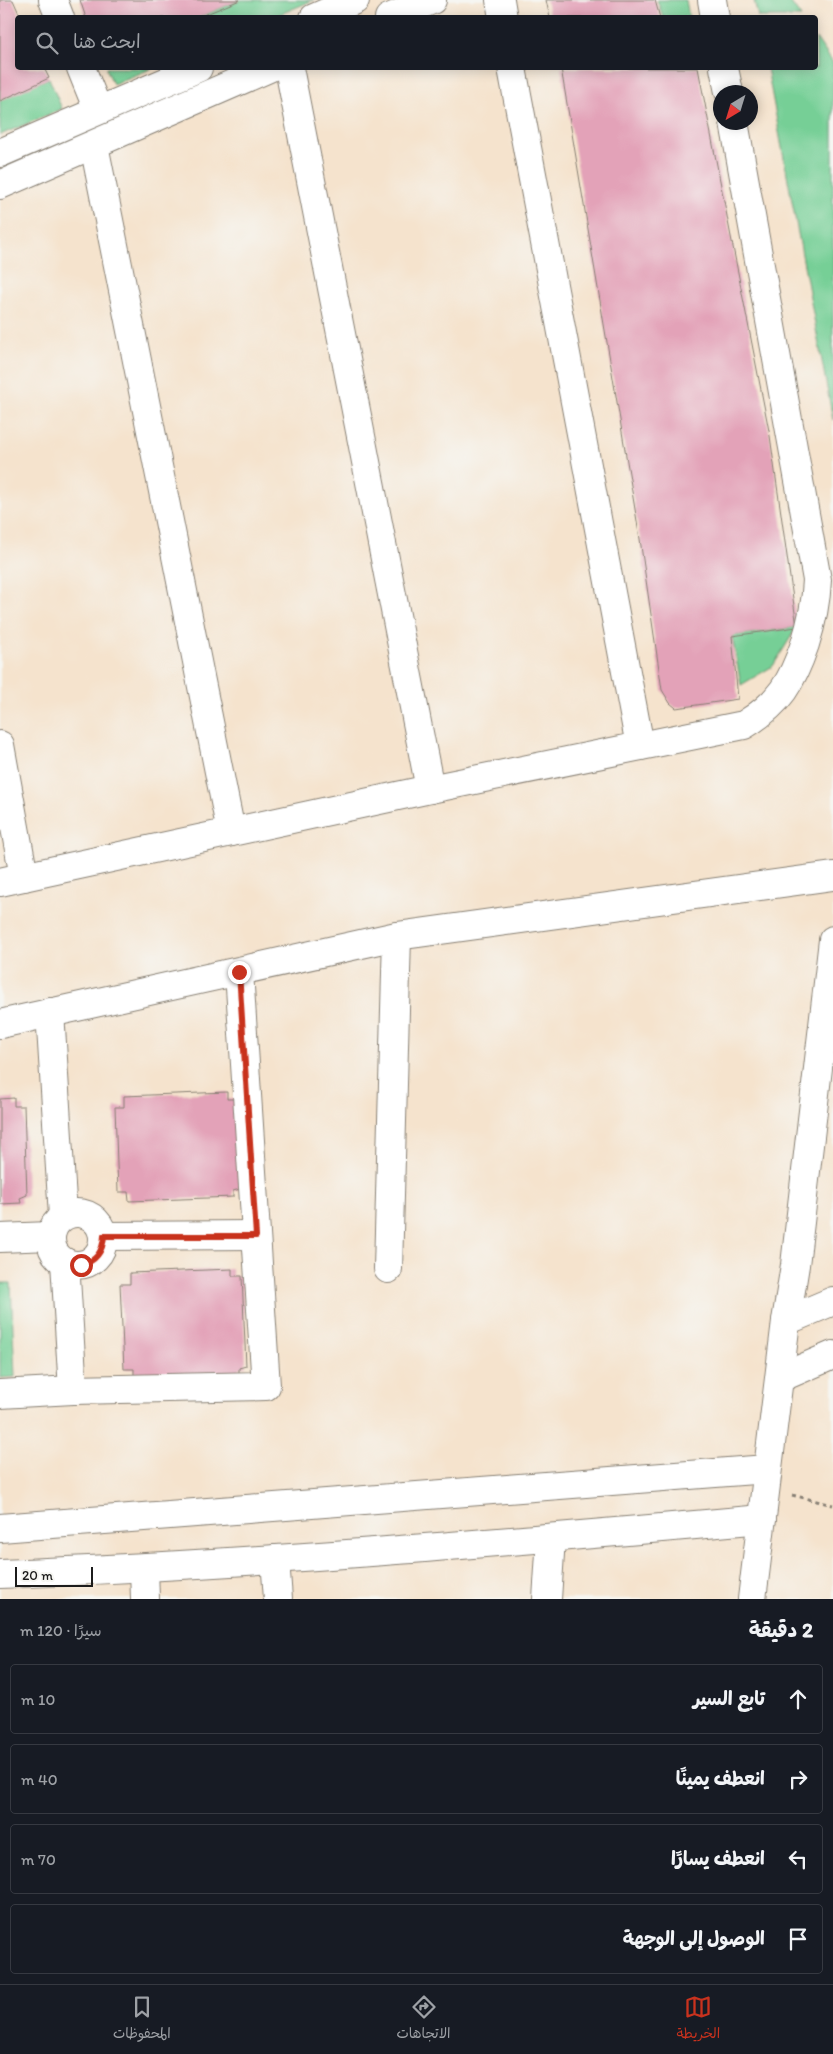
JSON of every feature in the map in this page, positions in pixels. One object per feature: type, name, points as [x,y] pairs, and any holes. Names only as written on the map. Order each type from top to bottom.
[{"type":"street","points":[[53,0],[59,15]]},
{"type":"street","points":[[321,15],[355,0]]},
{"type":"street","points":[[397,15],[432,0]]},
{"type":"street","points":[[500,0],[502,15]]},
{"type":"street","points":[[712,0],[714,15]]},
{"type":"street","points":[[82,70],[98,110]]},
{"type":"street","points":[[0,153],[193,70]]},
{"type":"street","points":[[0,185],[264,70]]},
{"type":"street","points":[[289,70],[430,790]]},
{"type":"street","points":[[512,70],[640,746]]},
{"type":"street","points":[[724,70],[727,85]]},
{"type":"street","points":[[0,745],[12,879],[744,725],[771,706],[789,683],[796,670],[812,622],[816,602],[817,580],[735,130]]},
{"type":"street","points":[[94,145],[231,832]]},
{"type":"street","points":[[0,1024],[396,936],[833,876]]},
{"type":"street","points":[[388,1269],[396,936]]},
{"type":"street","points":[[752,1599],[786,1321],[795,1265],[833,940]]},
{"type":"street","points":[[0,1394],[73,1390],[266,1386],[239,972]]},
{"type":"street","points":[[0,1238],[57,1226],[71,1212],[89,1214],[96,1220],[104,1236],[100,1252],[96,1258],[81,1265],[65,1262],[54,1252],[57,1226],[50,1012]]},
{"type":"street","points":[[104,1236],[256,1236]]},
{"type":"street","points":[[65,1262],[73,1390]]},
{"type":"street","points":[[786,1321],[833,1301]]},
{"type":"street","points":[[780,1378],[833,1355]]},
{"type":"street","points":[[0,1528],[766,1478]]},
{"type":"street","points":[[0,1574],[144,1568],[274,1559],[551,1538],[762,1519]]},
{"type":"street","points":[[547,1599],[551,1538]]},
{"type":"street","points":[[274,1559],[278,1599]]},
{"type":"street","points":[[144,1568],[145,1599]]},
{"type":"path","points":[[766,1478],[833,1505]]},
{"type":"green space","points":[[240,0],[314,0],[278,15],[204,15]]},
{"type":"green space","points":[[657,0],[686,0],[689,15],[662,15]]},
{"type":"green space","points":[[754,0],[789,0],[800,15],[758,15]]},
{"type":"green space","points":[[818,41],[833,63],[833,420],[767,70],[818,70]]},
{"type":"green space","points":[[107,70],[148,70],[113,84]]},
{"type":"green space","points":[[49,78],[62,109],[0,135],[0,99]]},
{"type":"green space","points":[[797,627],[773,666],[741,685],[732,636]]},
{"type":"green space","points":[[0,1283],[11,1283],[15,1377],[0,1378]]},
{"type":"building","points":[[0,0],[13,0],[20,15],[15,15],[15,70],[45,70],[49,78],[0,101]]},
{"type":"building","points":[[80,0],[240,0],[204,15],[85,15]]},
{"type":"building","points":[[546,0],[655,0],[659,15],[549,15]]},
{"type":"building","points":[[561,70],[698,70],[770,436],[797,627],[732,636],[738,699],[676,708],[670,703],[662,690],[640,539]]},
{"type":"building","points":[[227,1092],[227,1099],[236,1099],[240,1189],[233,1191],[233,1197],[129,1201],[128,1192],[118,1192],[115,1107],[124,1107],[124,1096]]},
{"type":"building","points":[[14,1098],[14,1106],[24,1106],[27,1195],[20,1198],[21,1203],[0,1204],[0,1099]]},
{"type":"building","points":[[232,1269],[232,1276],[242,1276],[246,1366],[239,1368],[239,1374],[134,1378],[134,1369],[124,1369],[120,1284],[130,1284],[130,1273]]},
{"type":"route","points":[[81,1265],[89,1263],[96,1258],[103,1244],[104,1236],[256,1236],[239,972]]}]
